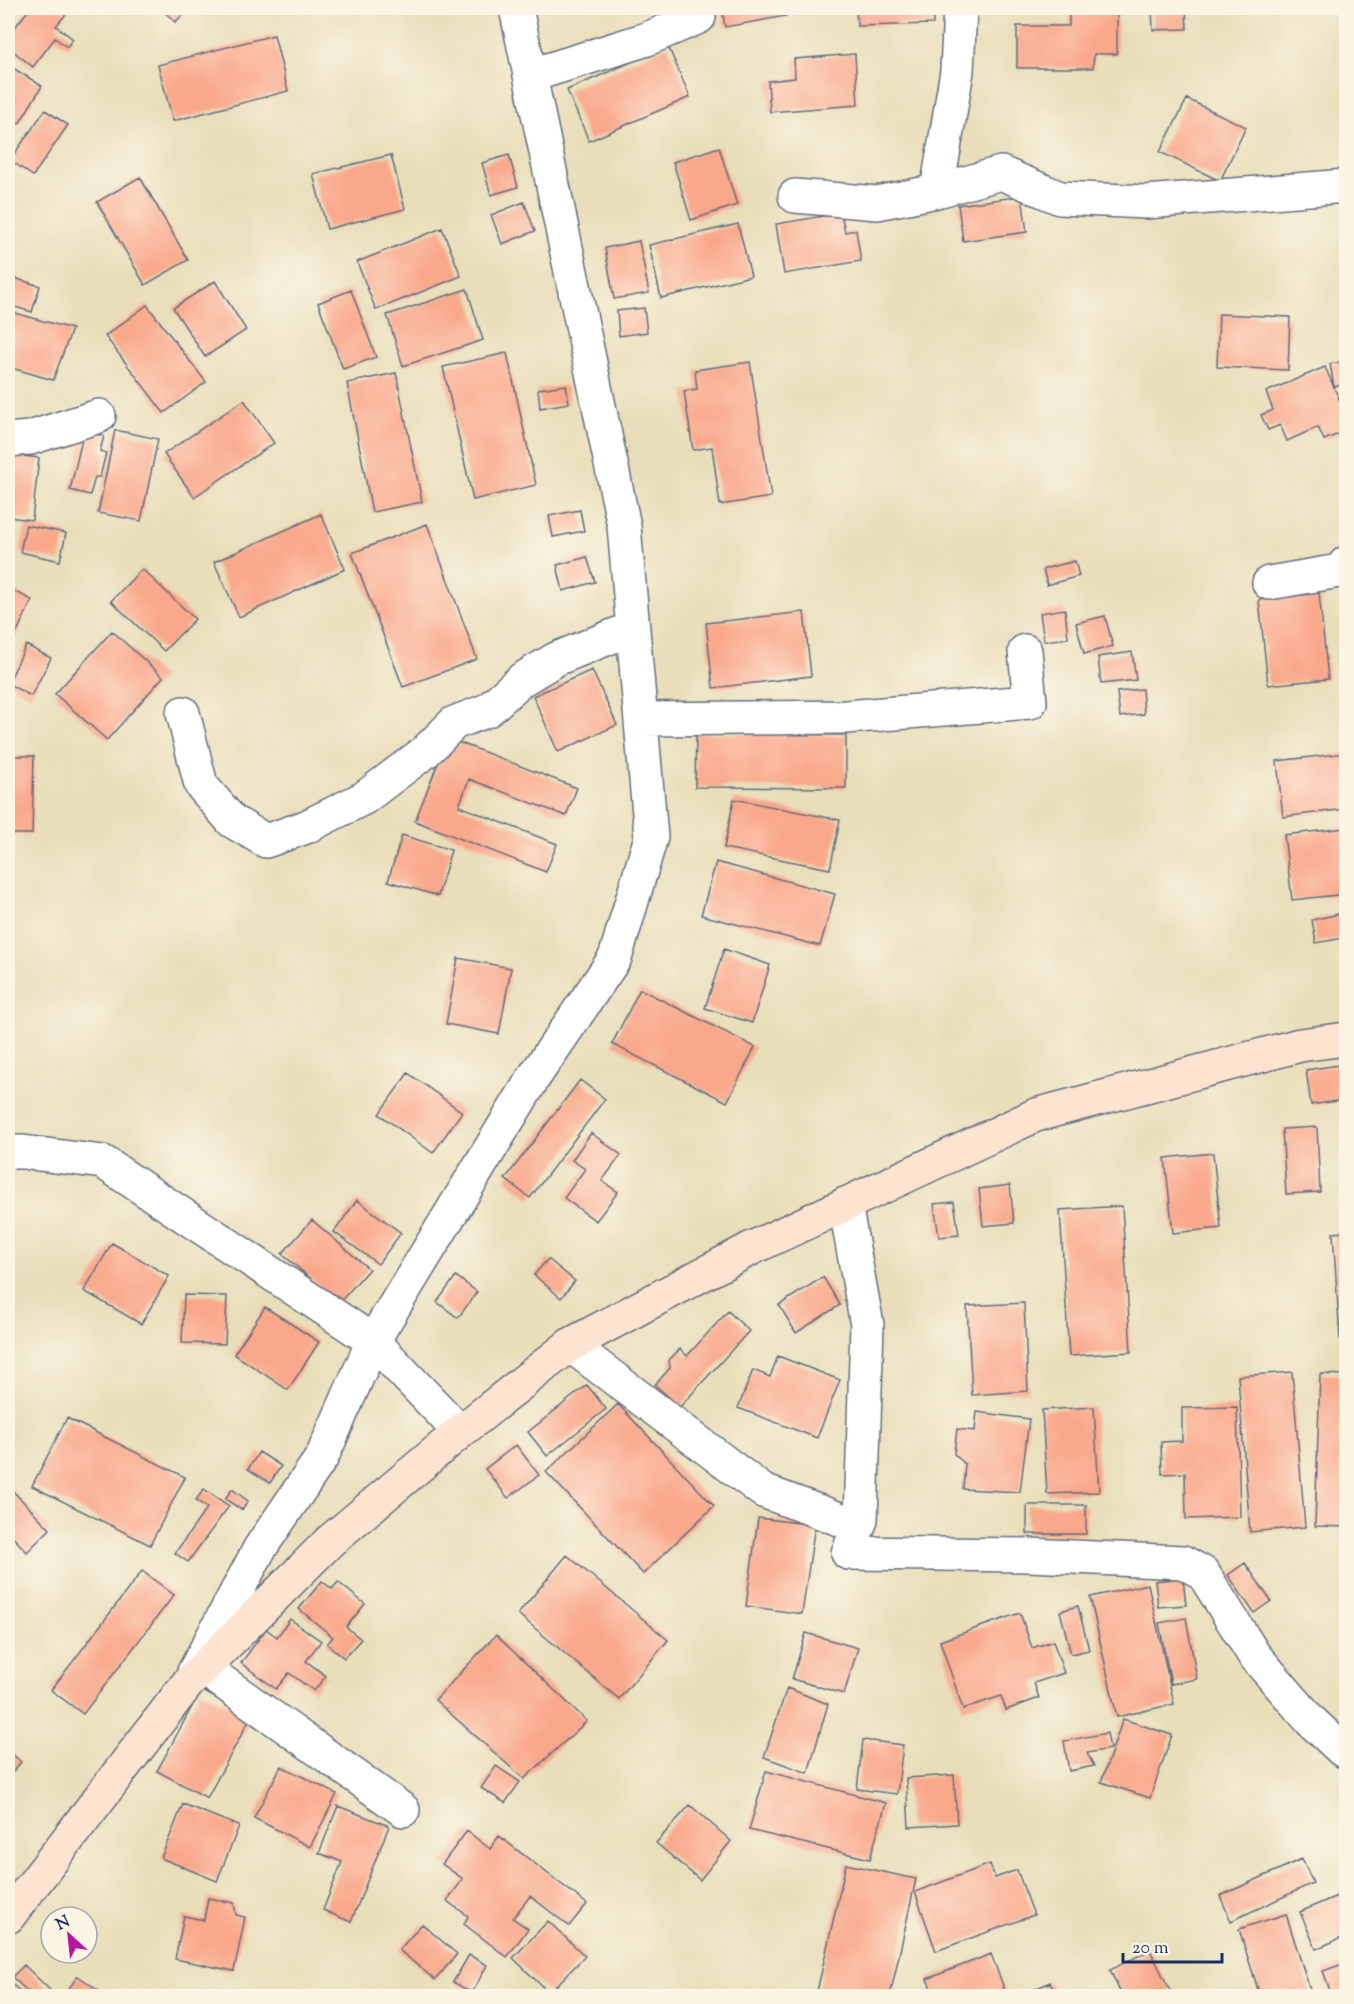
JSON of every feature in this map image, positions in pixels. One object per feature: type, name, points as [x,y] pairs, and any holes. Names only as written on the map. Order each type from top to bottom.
[{"type":"main road","points":[[8,1917],[196,1675],[330,1540],[460,1432],[570,1345],[750,1249],[1036,1115],[1300,1045],[1347,1039]]},
{"type":"street","points":[[403,1810],[196,1675],[260,1548],[322,1457],[373,1341],[534,1077],[615,958],[651,837],[624,526],[532,75],[516,8]]},
{"type":"street","points":[[532,75],[647,39],[699,17],[699,8]]},
{"type":"street","points":[[937,191],[957,71],[960,8]]},
{"type":"street","points":[[795,196],[877,203],[937,191],[1001,173],[1060,198],[1146,202],[1347,186]]},
{"type":"street","points":[[8,440],[30,438],[99,416]]},
{"type":"street","points":[[1269,583],[1339,571],[1347,563]]},
{"type":"street","points":[[183,714],[201,785],[232,821],[266,841],[306,827],[364,798],[425,752],[454,723],[488,710],[521,680],[556,659],[633,628]]},
{"type":"street","points":[[641,719],[846,717],[1030,702],[1025,651]]},
{"type":"street","points":[[8,1152],[103,1162],[373,1341],[460,1432]]},
{"type":"street","points":[[845,1204],[867,1325],[861,1520],[848,1553],[1029,1555],[1182,1562],[1203,1573],[1254,1655],[1311,1721],[1342,1750],[1347,1750]]},
{"type":"street","points":[[570,1345],[763,1491],[842,1520],[861,1520]]},
{"type":"building","points":[[30,8],[60,8],[67,13],[56,26],[73,39],[67,47],[55,38],[33,67],[8,47],[8,36]]},
{"type":"building","points":[[161,8],[190,8],[175,22]]},
{"type":"building","points":[[722,8],[784,8],[786,16],[725,27]]},
{"type":"building","points":[[856,8],[933,8],[933,24],[857,26]]},
{"type":"building","points":[[1069,8],[1117,8],[1117,54],[1094,54],[1093,68],[1017,68],[1017,26],[1069,26]]},
{"type":"building","points":[[1152,8],[1186,8],[1187,29],[1153,30]]},
{"type":"building","points":[[274,35],[288,91],[173,121],[158,65]]},
{"type":"building","points":[[668,46],[690,97],[589,141],[567,90]]},
{"type":"building","points":[[855,54],[858,105],[770,112],[768,81],[795,78],[794,59]]},
{"type":"building","points":[[8,65],[42,86],[19,124],[8,117]]},
{"type":"building","points":[[1187,99],[1246,127],[1220,181],[1160,152]]},
{"type":"building","points":[[45,110],[68,125],[33,176],[10,160]]},
{"type":"building","points":[[719,147],[737,205],[691,220],[673,162]]},
{"type":"building","points":[[391,155],[405,209],[327,229],[313,174]]},
{"type":"building","points":[[509,155],[518,187],[491,195],[482,163]]},
{"type":"building","points":[[140,177],[188,260],[145,285],[97,202]]},
{"type":"building","points":[[1022,196],[1027,232],[963,241],[958,205]]},
{"type":"building","points":[[524,202],[535,231],[502,244],[491,215]]},
{"type":"building","points":[[841,213],[845,232],[856,230],[861,261],[784,274],[776,224]]},
{"type":"building","points":[[738,224],[751,276],[661,298],[649,245]]},
{"type":"building","points":[[442,228],[461,276],[376,310],[357,262]]},
{"type":"building","points":[[639,241],[649,293],[614,299],[605,248]]},
{"type":"building","points":[[8,276],[40,286],[32,312],[8,305]]},
{"type":"building","points":[[215,281],[246,330],[205,357],[173,308]]},
{"type":"building","points":[[467,289],[483,340],[403,366],[387,315]]},
{"type":"building","points":[[351,290],[376,357],[343,369],[318,303]]},
{"type":"building","points":[[147,305],[206,382],[164,413],[105,336]]},
{"type":"building","points":[[644,308],[647,332],[619,336],[617,311]]},
{"type":"building","points":[[8,311],[72,329],[53,380],[8,367]]},
{"type":"building","points":[[1219,314],[1290,317],[1288,370],[1217,367]]},
{"type":"building","points":[[507,353],[536,485],[473,500],[443,367]]},
{"type":"building","points":[[1346,361],[1346,384],[1334,387],[1330,364]]},
{"type":"building","points":[[750,362],[771,497],[720,505],[712,447],[693,450],[684,391],[697,389],[695,370]]},
{"type":"building","points":[[1325,367],[1346,415],[1346,431],[1324,440],[1318,427],[1287,441],[1280,425],[1268,430],[1261,415],[1273,410],[1266,392]]},
{"type":"building","points":[[396,373],[422,502],[372,512],[347,383]]},
{"type":"building","points":[[566,385],[569,403],[540,408],[538,389]]},
{"type":"building","points":[[244,400],[274,443],[194,497],[164,454]]},
{"type":"building","points":[[115,430],[158,439],[141,521],[98,513]]},
{"type":"building","points":[[84,431],[104,436],[100,451],[106,453],[100,477],[95,477],[90,495],[70,490]]},
{"type":"building","points":[[8,454],[39,458],[32,520],[8,517]]},
{"type":"building","points":[[580,510],[584,531],[553,537],[549,516]]},
{"type":"building","points":[[321,514],[345,569],[239,617],[214,562]]},
{"type":"building","points":[[427,524],[477,659],[403,687],[352,553]]},
{"type":"building","points":[[26,525],[66,533],[60,561],[20,552]]},
{"type":"building","points":[[587,557],[595,582],[563,591],[557,565]]},
{"type":"building","points":[[1075,561],[1079,576],[1047,585],[1043,569]]},
{"type":"building","points":[[142,569],[195,619],[164,651],[111,601]]},
{"type":"building","points":[[8,588],[32,600],[8,651]]},
{"type":"building","points":[[1319,593],[1328,679],[1268,685],[1259,600]]},
{"type":"building","points":[[1065,609],[1068,638],[1044,641],[1040,613]]},
{"type":"building","points":[[804,612],[811,676],[713,688],[706,623]]},
{"type":"building","points":[[1105,616],[1113,646],[1084,654],[1076,623]]},
{"type":"building","points":[[112,631],[163,677],[107,740],[55,694]]},
{"type":"building","points":[[26,645],[51,658],[31,696],[8,684]]},
{"type":"building","points":[[1132,652],[1136,680],[1101,684],[1098,657]]},
{"type":"building","points":[[592,670],[617,725],[558,752],[533,696]]},
{"type":"building","points":[[1142,689],[1144,714],[1120,717],[1117,692]]},
{"type":"building","points":[[696,733],[846,735],[846,788],[695,787]]},
{"type":"building","points":[[448,738],[577,788],[566,816],[469,779],[459,806],[557,844],[546,872],[415,821]]},
{"type":"building","points":[[1346,753],[1346,809],[1283,817],[1277,761]]},
{"type":"building","points":[[8,756],[34,756],[32,834],[8,834]]},
{"type":"building","points":[[734,799],[840,820],[830,869],[724,848]]},
{"type":"building","points":[[1346,828],[1346,894],[1292,900],[1284,835]]},
{"type":"building","points":[[402,835],[451,850],[438,896],[388,881]]},
{"type":"building","points":[[716,862],[835,894],[820,946],[701,915]]},
{"type":"building","points":[[1339,914],[1344,938],[1316,943],[1312,920]]},
{"type":"building","points":[[724,949],[770,965],[752,1023],[705,1008]]},
{"type":"building","points":[[458,958],[511,968],[499,1034],[446,1024]]},
{"type":"building","points":[[640,989],[755,1047],[727,1102],[612,1044]]},
{"type":"building","points":[[1338,1065],[1343,1100],[1311,1105],[1306,1070]]},
{"type":"building","points":[[408,1073],[462,1112],[433,1153],[379,1114]]},
{"type":"building","points":[[580,1080],[605,1099],[530,1198],[505,1179]]},
{"type":"building","points":[[1317,1127],[1320,1192],[1286,1194],[1282,1129]]},
{"type":"building","points":[[591,1133],[621,1155],[602,1181],[618,1192],[596,1221],[564,1198],[585,1169],[572,1160]]},
{"type":"building","points":[[1213,1153],[1221,1228],[1173,1233],[1165,1158]]},
{"type":"building","points":[[1010,1185],[1014,1223],[983,1226],[979,1189]]},
{"type":"building","points":[[357,1200],[401,1233],[378,1264],[334,1232]]},
{"type":"building","points":[[954,1202],[959,1235],[939,1237],[934,1204]]},
{"type":"building","points":[[1122,1206],[1131,1352],[1069,1356],[1060,1210]]},
{"type":"building","points":[[312,1220],[369,1269],[339,1303],[282,1254]]},
{"type":"building","points":[[1346,1232],[1346,1337],[1340,1338],[1333,1233]]},
{"type":"building","points":[[112,1243],[169,1276],[141,1324],[84,1291]]},
{"type":"building","points":[[548,1259],[575,1281],[561,1298],[534,1275]]},
{"type":"building","points":[[456,1276],[477,1292],[458,1318],[437,1302]]},
{"type":"building","points":[[823,1277],[840,1305],[796,1333],[779,1305]]},
{"type":"building","points":[[184,1295],[227,1296],[225,1344],[182,1343]]},
{"type":"building","points":[[1024,1303],[1028,1391],[972,1395],[967,1306]]},
{"type":"building","points":[[265,1307],[319,1342],[288,1390],[234,1354]]},
{"type":"building","points":[[728,1311],[749,1331],[680,1407],[655,1385],[670,1368],[669,1360],[680,1349],[687,1356]]},
{"type":"building","points":[[778,1356],[840,1380],[817,1438],[738,1408],[753,1370],[770,1377]]},
{"type":"building","points":[[1292,1372],[1305,1527],[1250,1532],[1238,1376]]},
{"type":"building","points":[[1320,1374],[1346,1375],[1346,1527],[1315,1526]]},
{"type":"building","points":[[587,1385],[606,1409],[547,1456],[528,1432]]},
{"type":"building","points":[[618,1404],[714,1506],[643,1574],[546,1472]]},
{"type":"building","points":[[1094,1407],[1099,1492],[1047,1494],[1042,1410]]},
{"type":"building","points":[[1237,1407],[1240,1517],[1186,1519],[1185,1473],[1162,1474],[1161,1442],[1182,1441],[1182,1408]]},
{"type":"building","points":[[977,1412],[1029,1419],[1020,1492],[963,1489],[965,1464],[954,1454],[957,1429],[975,1431]]},
{"type":"building","points":[[67,1418],[185,1477],[150,1545],[32,1486]]},
{"type":"building","points":[[516,1445],[539,1475],[508,1498],[485,1469]]},
{"type":"building","points":[[259,1452],[281,1466],[270,1483],[248,1469]]},
{"type":"building","points":[[8,1486],[50,1529],[27,1552],[8,1532]]},
{"type":"building","points":[[204,1489],[229,1506],[188,1562],[175,1553],[207,1508],[196,1500]]},
{"type":"building","points":[[232,1489],[248,1501],[242,1510],[225,1499]]},
{"type":"building","points":[[1027,1505],[1086,1505],[1086,1534],[1027,1534]]},
{"type":"building","points":[[758,1518],[815,1525],[802,1614],[746,1606]]},
{"type":"building","points":[[567,1555],[668,1640],[619,1699],[518,1614]]},
{"type":"building","points":[[1245,1563],[1271,1601],[1254,1613],[1228,1575]]},
{"type":"building","points":[[142,1571],[174,1595],[83,1714],[51,1690]]},
{"type":"building","points":[[1183,1578],[1186,1605],[1158,1607],[1155,1581]]},
{"type":"building","points":[[322,1581],[332,1589],[338,1582],[365,1604],[346,1627],[361,1639],[344,1658],[327,1644],[333,1637],[299,1609]]},
{"type":"building","points":[[1148,1584],[1174,1704],[1117,1717],[1090,1597]]},
{"type":"building","points":[[1078,1606],[1089,1650],[1071,1654],[1060,1611]]},
{"type":"building","points":[[1020,1613],[1032,1648],[1053,1641],[1064,1673],[1034,1683],[1039,1698],[1006,1710],[1001,1696],[963,1709],[940,1641]]},
{"type":"building","points":[[1186,1618],[1197,1679],[1171,1684],[1159,1623]]},
{"type":"building","points":[[290,1619],[321,1641],[306,1661],[326,1676],[314,1691],[289,1673],[276,1689],[241,1663],[266,1629],[277,1637]]},
{"type":"building","points":[[806,1633],[858,1648],[844,1694],[792,1679]]},
{"type":"building","points":[[496,1635],[587,1721],[524,1779],[435,1700]]},
{"type":"building","points":[[8,1638],[14,1641],[8,1657]]},
{"type":"building","points":[[787,1688],[828,1704],[808,1773],[764,1757]]},
{"type":"building","points":[[201,1690],[251,1717],[207,1798],[157,1771]]},
{"type":"building","points":[[1123,1719],[1172,1735],[1150,1798],[1101,1782]]},
{"type":"building","points":[[1107,1733],[1110,1749],[1087,1753],[1094,1766],[1069,1771],[1064,1741]]},
{"type":"building","points":[[863,1740],[903,1745],[897,1794],[857,1789]]},
{"type":"building","points":[[8,1750],[21,1762],[9,1776],[8,1774]]},
{"type":"building","points":[[281,1766],[337,1794],[310,1847],[254,1818]]},
{"type":"building","points":[[496,1766],[520,1782],[505,1803],[481,1788]]},
{"type":"building","points":[[766,1771],[886,1803],[870,1859],[749,1830]]},
{"type":"building","points":[[954,1775],[957,1824],[909,1827],[906,1778]]},
{"type":"building","points":[[183,1804],[239,1826],[217,1881],[161,1858]]},
{"type":"building","points":[[690,1805],[731,1841],[700,1880],[656,1843]]},
{"type":"building","points":[[338,1806],[389,1826],[351,1922],[323,1910],[342,1862],[319,1853]]},
{"type":"building","points":[[467,1831],[490,1849],[499,1836],[587,1904],[569,1926],[530,1896],[513,1918],[528,1929],[507,1957],[464,1924],[468,1916],[447,1901],[463,1879],[442,1864]]},
{"type":"building","points":[[1302,1859],[1313,1883],[1231,1921],[1220,1896]]},
{"type":"building","points":[[846,1864],[916,1879],[890,1996],[816,1996]]},
{"type":"building","points":[[990,1864],[995,1878],[1017,1870],[1034,1915],[936,1951],[915,1892]]},
{"type":"building","points":[[1346,1892],[1346,1936],[1316,1949],[1300,1912]]},
{"type":"building","points":[[208,1898],[234,1903],[236,1915],[245,1917],[234,1971],[175,1959],[184,1916],[204,1920]]},
{"type":"building","points":[[1286,1914],[1311,1993],[1300,1996],[1260,1996],[1239,1929]]},
{"type":"building","points":[[548,1921],[585,1956],[549,1993],[513,1958]]},
{"type":"building","points":[[422,1924],[457,1954],[435,1980],[399,1950]]},
{"type":"building","points":[[1150,1950],[1173,1996],[1122,1996],[1110,1970]]},
{"type":"building","points":[[991,1954],[1007,1996],[934,1996],[927,1979]]},
{"type":"building","points":[[469,1955],[487,1965],[472,1993],[453,1982]]},
{"type":"building","points":[[1346,1963],[1346,1996],[1332,1996],[1323,1971]]},
{"type":"building","points":[[24,1965],[54,1994],[52,1996],[33,1996],[12,1977]]},
{"type":"building","points":[[78,1976],[106,1996],[63,1996]]},
{"type":"building","points":[[8,1981],[26,1996],[8,1996]]},
{"type":"building","points":[[1050,1982],[1057,1996],[1033,1996],[1031,1991]]},
{"type":"building","points":[[384,1991],[406,1996],[383,1996]]}]
